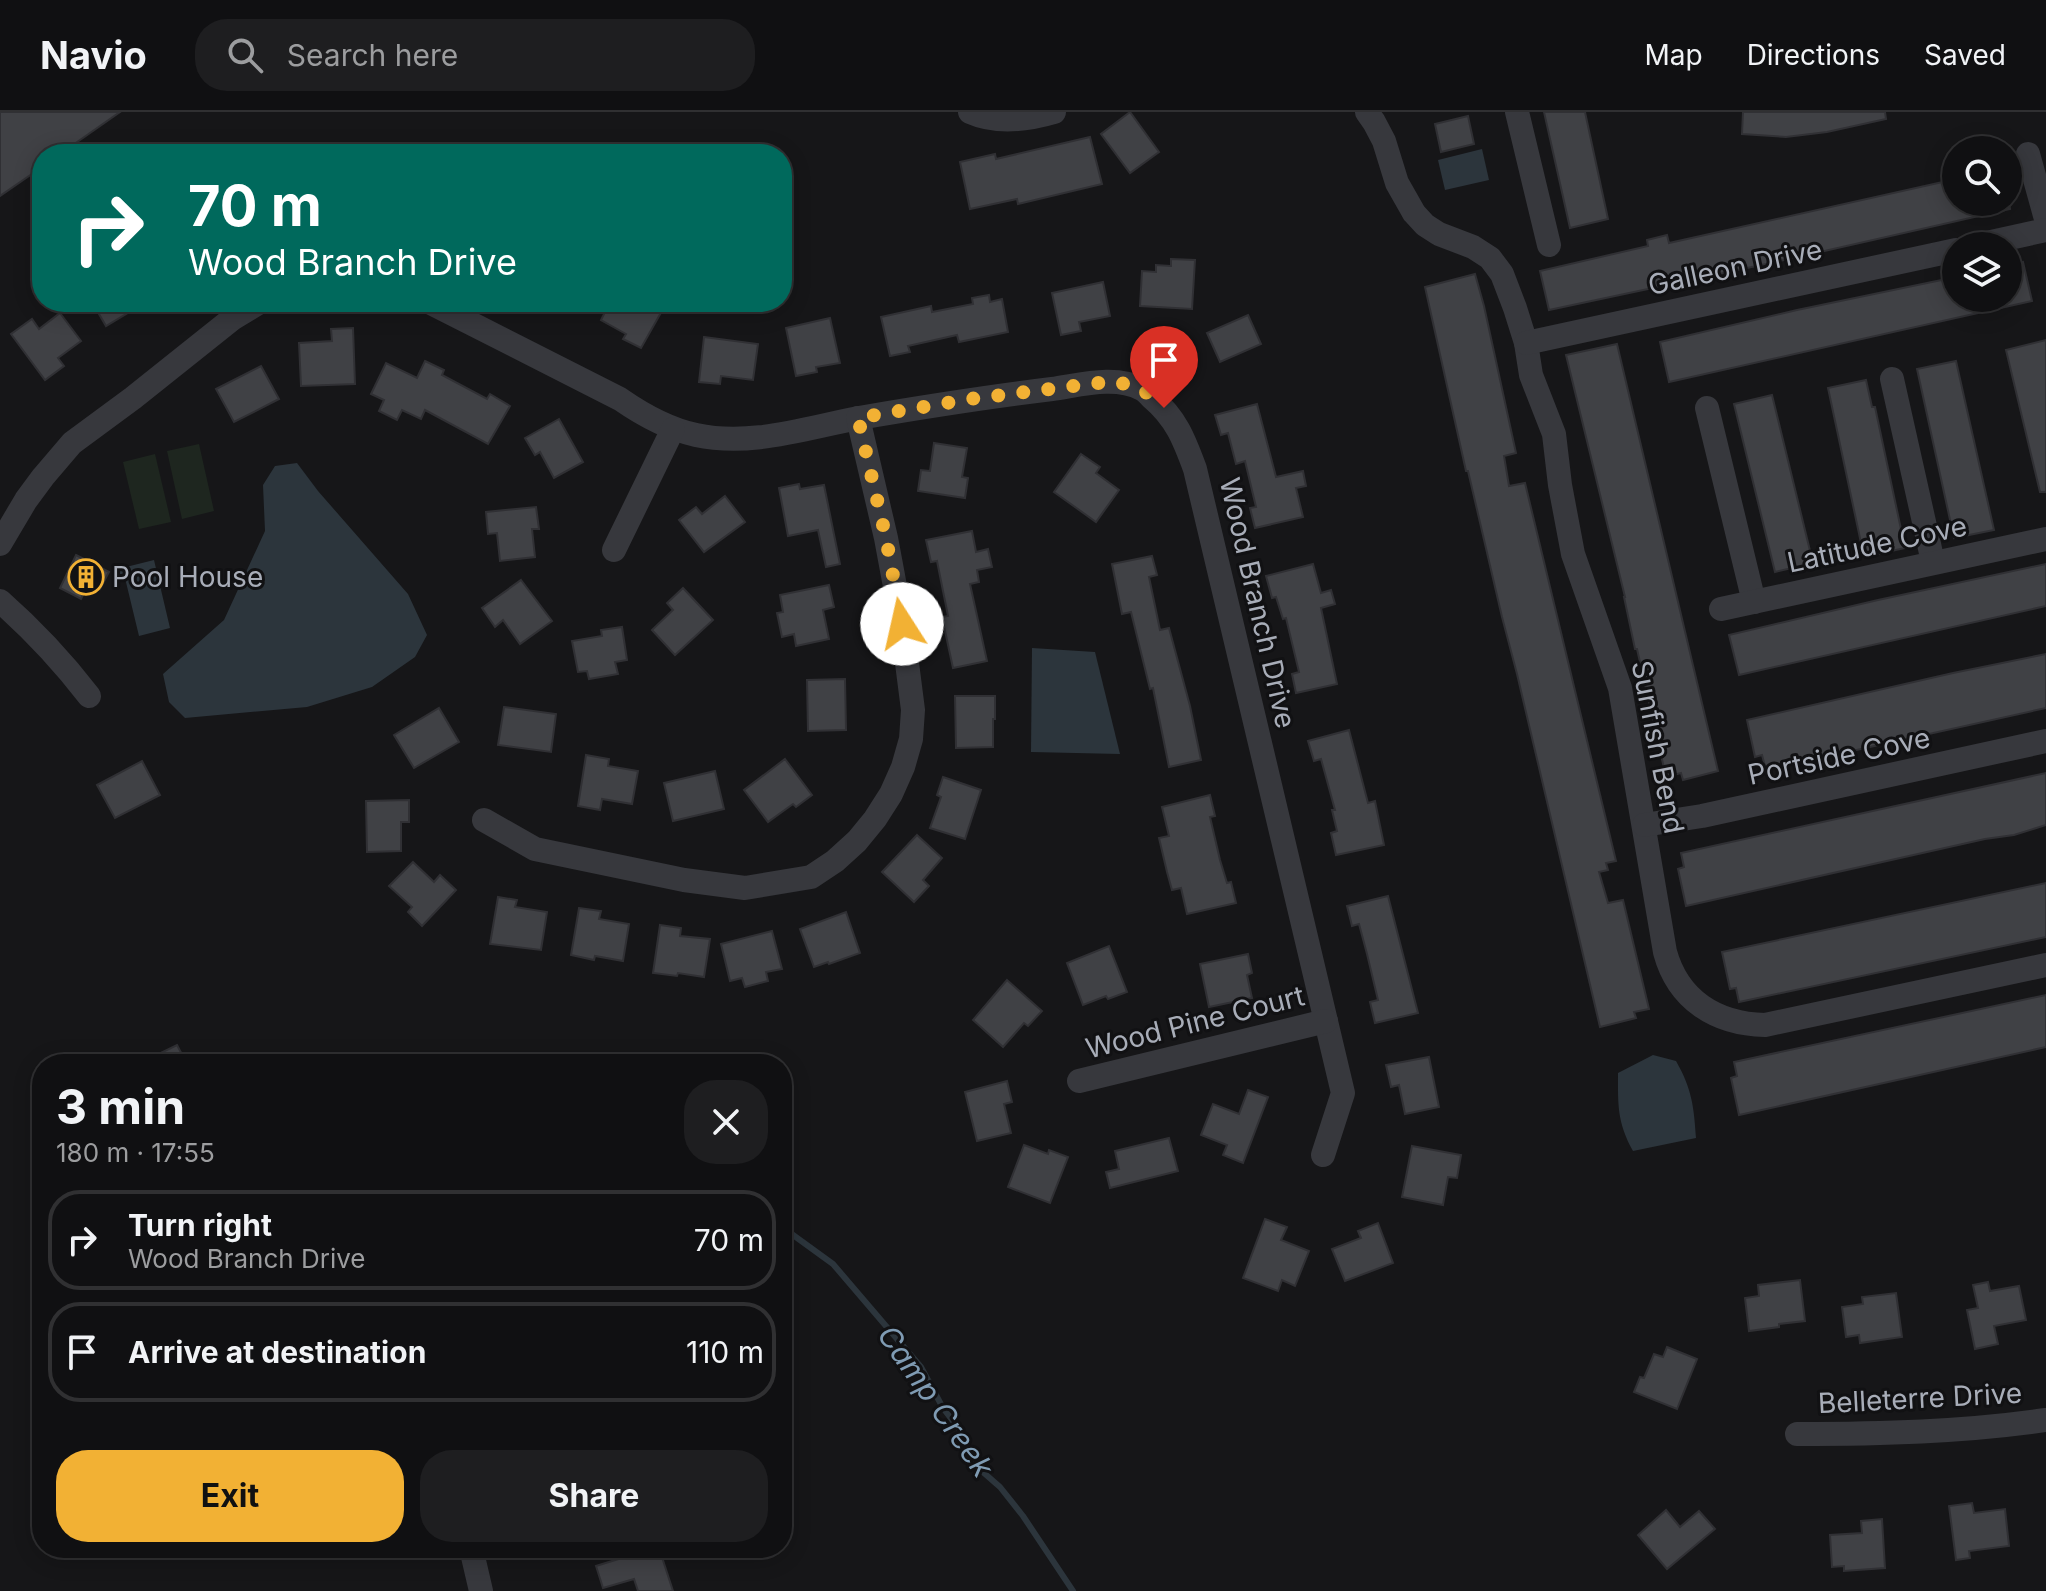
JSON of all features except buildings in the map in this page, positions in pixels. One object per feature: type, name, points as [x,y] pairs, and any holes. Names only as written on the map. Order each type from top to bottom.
[{"type":"street","points":[[970,112],[1005,120],[1054,112]]},
{"type":"street","name":"Sunfish Bend","points":[[1367,112],[1384,141],[1401,192],[1419,219],[1439,234],[1482,251],[1496,265],[1511,296],[1526,343],[1531,375],[1554,434],[1573,554],[1620,688],[1665,952],[1674,978],[1688,996],[1729,1021],[1752,1025],[1779,1024],[2046,965]]},
{"type":"street","points":[[1517,112],[1549,245]]},
{"type":"street","points":[[2028,154],[2046,219]]},
{"type":"street","points":[[2022,235],[2046,230]]},
{"type":"street","name":"Galleon Drive","points":[[1526,343],[1942,253]]},
{"type":"street","points":[[0,544],[26,500],[72,443],[244,312]]},
{"type":"street","name":"Wood Branch Drive","points":[[450,312],[620,399],[644,416],[698,436],[727,439],[785,435],[858,418],[970,399],[1114,381],[1142,389],[1164,408],[1181,432],[1195,469],[1343,1093],[1323,1155]]},
{"type":"street","points":[[1892,379],[1933,562]]},
{"type":"street","points":[[1707,408],[1754,602]]},
{"type":"street","points":[[484,820],[535,849],[684,880],[745,888],[811,877],[857,841],[883,806],[903,767],[911,739],[913,710],[902,624],[886,538],[858,418]]},
{"type":"street","points":[[614,550],[673,429]]},
{"type":"street","name":"Latitude Cove","points":[[1721,609],[2046,539]]},
{"type":"street","points":[[0,601],[31,628],[89,696]]},
{"type":"street","name":"Portside Cove","points":[[1644,825],[1702,816],[2046,741]]},
{"type":"street","name":"Wood Pine Court","points":[[1079,1081],[1326,1021]]},
{"type":"street","name":"Belleterre Drive","points":[[1797,1434],[1962,1430],[2046,1420]]},
{"type":"street","points":[[473,1558],[481,1591]]},
{"type":"shaded area","points":[[1482,149],[1489,180],[1445,190],[1438,160]]},
{"type":"shaded area","points":[[199,444],[214,511],[182,519],[167,451]]},
{"type":"shaded area","points":[[155,454],[171,522],[139,529],[123,462]]},
{"type":"shaded area","points":[[297,463],[408,594],[427,635],[415,657],[372,687],[307,707],[185,718],[169,702],[163,674],[224,620],[265,531],[263,485],[275,466]]},
{"type":"shaded area","points":[[154,560],[170,628],[139,636],[125,578],[120,579],[118,569]]},
{"type":"shaded area","points":[[1032,648],[1095,652],[1120,754],[1031,752]]},
{"type":"shaded area","points":[[1653,1055],[1676,1061],[1686,1080],[1696,1138],[1633,1151],[1620,1113],[1618,1073]]},
{"type":"waterway","name":"Camp Creek","points":[[792,1234],[833,1264],[921,1367],[943,1408],[959,1429],[976,1466],[1000,1487],[1023,1516],[1073,1591]]},
{"type":"place","name":"Pool House","points":[[86,577]]},
{"type":"route","points":[[902,624],[858,418],[970,399],[1114,381],[1142,389],[1164,408]]}]
